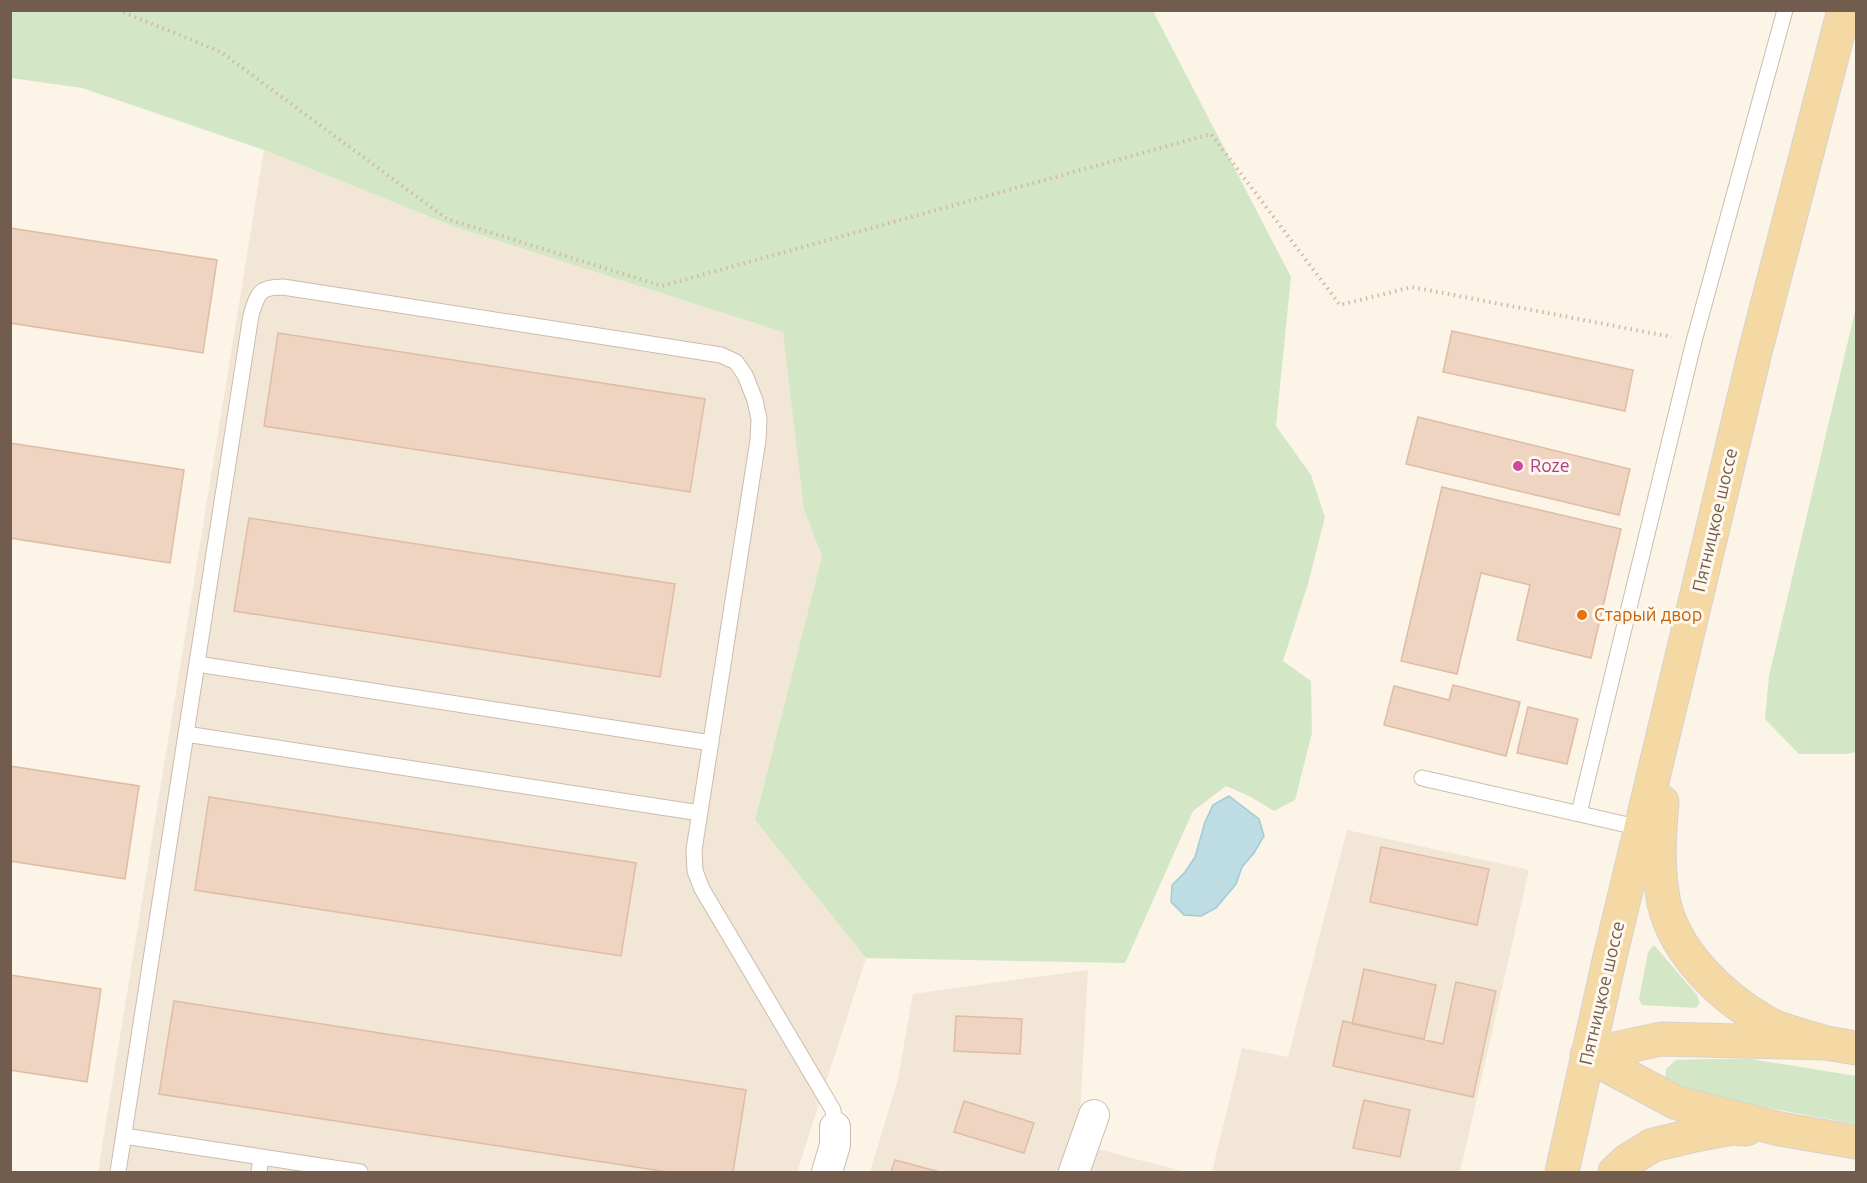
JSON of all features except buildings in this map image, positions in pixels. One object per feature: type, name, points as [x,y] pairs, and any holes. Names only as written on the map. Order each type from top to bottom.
[{"type":"main road","name":"Пятницкое шоссе","points":[[1562,1173],[1587,1055],[1755,352],[1844,10]]},
{"type":"main road","points":[[1672,700],[1659,864],[1664,904],[1679,940],[1703,974],[1767,1023],[1841,1045]]},
{"type":"main road","points":[[1587,1055],[1661,1039],[1841,1045]]},
{"type":"main road","points":[[1587,1055],[1677,1103],[1780,1129],[1857,1142]]},
{"type":"main road","points":[[1615,1173],[1627,1161],[1653,1145],[1732,1128],[1780,1129]]},
{"type":"street","points":[[1074,1173],[1094,1115]]},
{"type":"street","points":[[827,1173],[835,1145],[835,1127]]},
{"type":"lane","points":[[1579,813],[1694,341],[1785,10]]},
{"type":"lane","points":[[118,1173],[251,315],[256,297],[268,287],[283,287],[721,355],[736,362],[745,375],[755,400],[759,419],[758,440],[694,850],[695,871],[702,889],[829,1102],[833,1110],[835,1127]]},
{"type":"lane","points":[[197,664],[711,743]]},
{"type":"lane","points":[[186,734],[700,813]]},
{"type":"lane","points":[[1422,778],[1641,828]]},
{"type":"lane","points":[[124,1136],[260,1165],[360,1173]]},
{"type":"path","points":[[118,10],[221,52],[447,219],[662,286],[1211,134],[1340,305],[1412,287],[1694,341]]},
{"type":"shaded area","points":[[264,150],[455,227],[783,332],[822,556],[755,820],[866,958],[797,1172],[98,1172]]},
{"type":"shaded area","points":[[1347,830],[1529,870],[1460,1172],[1212,1172],[1242,1048],[1288,1057]]},
{"type":"shaded area","points":[[1088,970],[1080,1114],[1060,1172],[870,1172],[898,1079],[913,994]]},
{"type":"shaded area","points":[[1098,1149],[1185,1172],[1091,1172]]},
{"type":"green space","points":[[11,10],[1153,11],[1291,277],[1276,426],[1311,475],[1325,517],[1308,584],[1283,661],[1311,681],[1312,733],[1295,800],[1274,811],[1226,786],[1193,811],[1125,963],[866,958],[755,820],[822,556],[804,509],[783,332],[455,227],[264,150],[82,88],[11,78]]},
{"type":"green space","points":[[1856,307],[1856,752],[1799,754],[1765,719],[1769,676]]},
{"type":"green space","points":[[1654,945],[1697,995],[1700,1003],[1696,1008],[1642,1005],[1639,999],[1648,952]]},
{"type":"green space","points":[[1751,1059],[1856,1076],[1856,1124],[1735,1101],[1665,1080],[1666,1069],[1676,1060]]},
{"type":"water","points":[[1229,796],[1259,819],[1264,836],[1242,867],[1236,884],[1216,908],[1201,916],[1184,915],[1171,902],[1172,885],[1195,857],[1205,822],[1213,805]]},
{"type":"place","name":"Roze","points":[[1518,466]]},
{"type":"place","name":"Старый двор","points":[[1582,615]]}]
